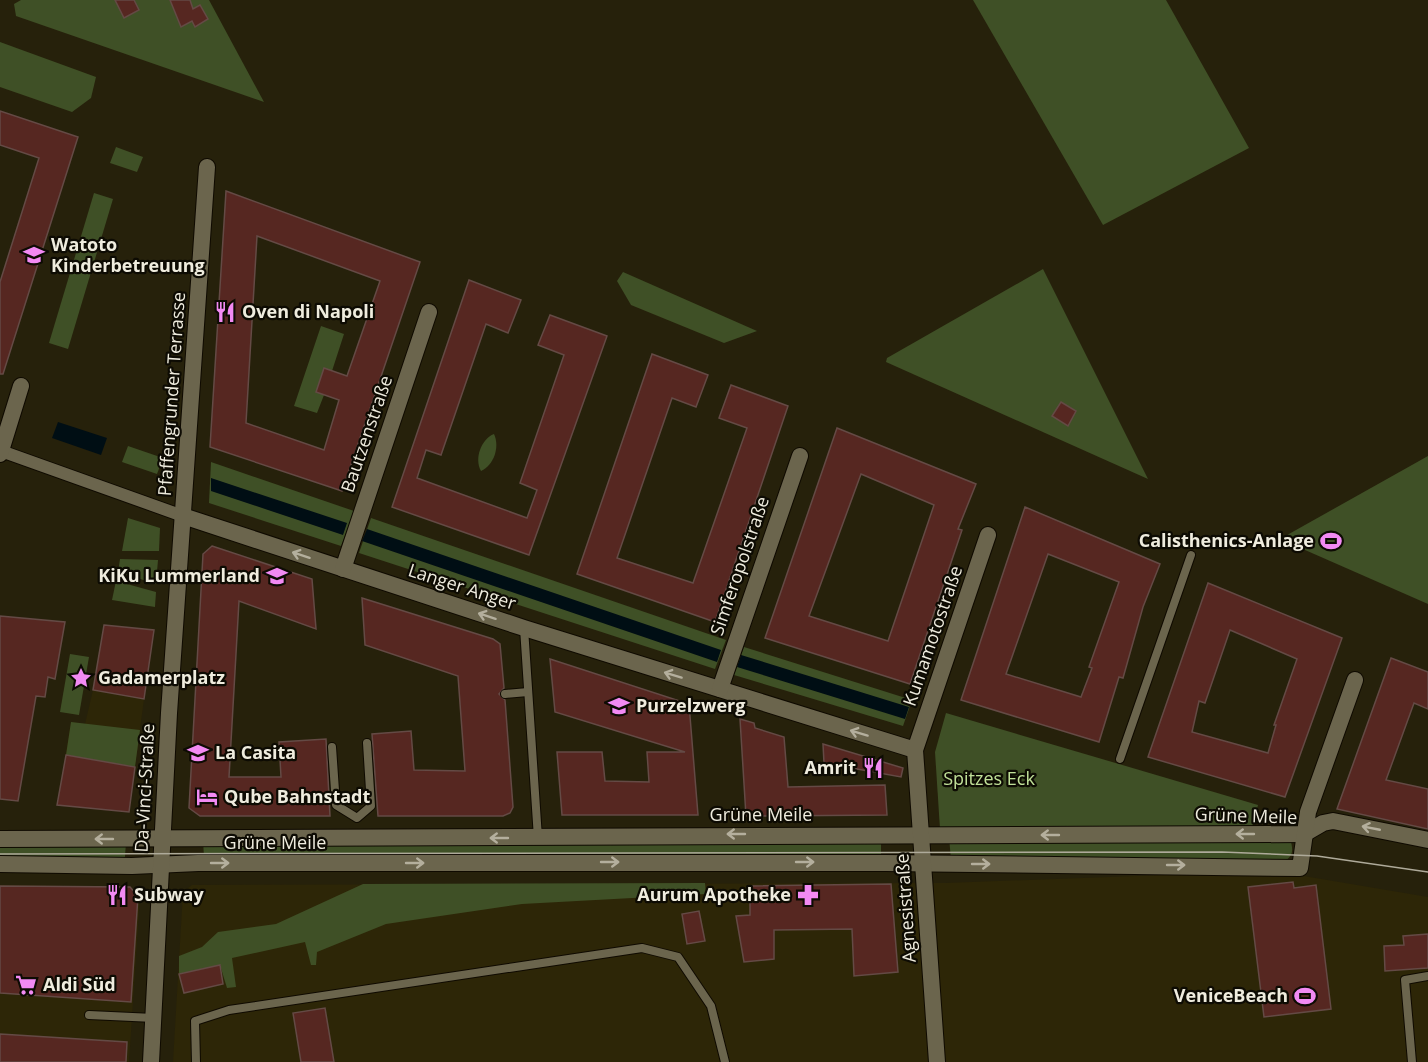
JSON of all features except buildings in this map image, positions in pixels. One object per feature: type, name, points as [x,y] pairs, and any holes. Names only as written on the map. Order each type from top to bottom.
[{"type":"street","name":"Pfaffengrunder Terrasse","points":[[183,516],[207,167]]},
{"type":"street","name":"Bautzenstraße","points":[[344,569],[429,312]]},
{"type":"street","points":[[0,452],[21,386]]},
{"type":"street","name":"Langer Anger","points":[[0,452],[183,516],[524,628],[915,750]]},
{"type":"street","name":"Simferopolstraße","points":[[720,689],[800,456]]},
{"type":"street","name":"Da-Vinci-Straße","points":[[151,1062],[162,838],[183,516]]},
{"type":"street","name":"Kumamotostraße","points":[[915,750],[988,535]]},
{"type":"street","points":[[1304,834],[1308,812],[1354,680]]},
{"type":"street","name":"Agnesistraße","points":[[915,750],[937,1062]]},
{"type":"street","points":[[1304,834],[1333,821],[1428,840]]},
{"type":"street","name":"Grüne Meile","points":[[0,839],[538,838],[724,834],[920,836],[1304,834],[1300,868],[922,863],[161,863],[132,866],[0,864]]},
{"type":"lane","points":[[1120,759],[1191,555]]},
{"type":"lane","points":[[524,628],[538,838]]},
{"type":"lane","points":[[505,694],[528,692]]},
{"type":"lane","points":[[332,747],[336,805],[357,818],[371,806],[368,743]]},
{"type":"lane","points":[[196,1062],[195,1021],[230,1010],[642,948],[678,957],[711,1006],[725,1062]]},
{"type":"lane","points":[[1412,1062],[1405,980],[1428,976]]},
{"type":"lane","points":[[89,1015],[154,1018]]},
{"type":"shaded area","points":[[58,422],[107,438],[101,455],[52,438]]},
{"type":"shaded area","points":[[211,478],[347,523],[343,535],[211,491]]},
{"type":"shaded area","points":[[367,529],[721,650],[717,662],[362,541]]},
{"type":"shaded area","points":[[741,655],[909,707],[905,719],[737,667]]},
{"type":"shaded area","points":[[93,690],[144,699],[129,812],[57,805],[71,722],[85,724]]},
{"type":"shaded area","points":[[1274,871],[1428,897],[1428,1062],[173,1062],[183,892],[192,885],[946,883]]},
{"type":"shaded area","points":[[0,885],[130,887],[140,896],[129,1062],[0,1062]]},
{"type":"green space","points":[[21,0],[209,0],[264,102],[16,16],[14,4]]},
{"type":"green space","points":[[973,0],[1166,0],[1249,148],[1103,225]]},
{"type":"green space","points":[[0,42],[96,77],[91,98],[72,112],[0,87]]},
{"type":"green space","points":[[116,147],[143,157],[137,172],[110,163]]},
{"type":"green space","points":[[94,193],[113,199],[68,349],[49,343]]},
{"type":"green space","points":[[1043,269],[1148,479],[886,362],[887,358]]},
{"type":"green space","points":[[623,272],[757,331],[724,343],[631,305],[617,281]]},
{"type":"green space","points":[[321,326],[344,334],[332,371],[317,392],[324,395],[317,413],[294,406]]},
{"type":"green space","points":[[494,434],[495,455],[489,465],[481,471],[478,461],[480,450],[485,440]]},
{"type":"green space","points":[[128,446],[163,458],[157,474],[122,462]]},
{"type":"green space","points":[[1428,456],[1428,604],[1280,539]]},
{"type":"green space","points":[[211,462],[354,511],[341,546],[209,503]]},
{"type":"green space","points":[[128,518],[160,528],[159,551],[122,551]]},
{"type":"green space","points":[[371,518],[726,640],[715,669],[359,553]]},
{"type":"green space","points":[[120,559],[158,560],[156,584],[118,572]]},
{"type":"green space","points":[[116,581],[156,592],[155,607],[112,600]]},
{"type":"green space","points":[[744,647],[912,700],[903,726],[734,675]]},
{"type":"green space","points":[[70,654],[89,657],[79,715],[60,712]]},
{"type":"green space","name":"Spitzes Eck","points":[[946,713],[1258,805],[1251,831],[940,829],[935,752]]},
{"type":"green space","points":[[71,722],[140,730],[135,767],[66,755]]},
{"type":"green space","points":[[949,838],[1291,842],[1292,850],[1286,860],[951,859]]},
{"type":"green space","points":[[203,841],[881,841],[881,856],[204,857]]},
{"type":"green space","points":[[0,842],[126,842],[125,857],[0,858]]},
{"type":"green space","points":[[705,883],[706,894],[522,904],[386,924],[317,952],[316,965],[311,965],[305,942],[232,958],[236,987],[227,988],[220,965],[179,974],[179,956],[202,947],[218,932],[276,924],[363,884]]},
{"type":"tram line","points":[[0,854],[1222,852],[1317,856],[1428,872]]},
{"type":"place","name":"Watoto Kinderbetreuung","points":[[34,255]]},
{"type":"place","name":"Oven di Napoli","points":[[225,312]]},
{"type":"place","name":"Calisthenics-Anlage","points":[[1331,541]]},
{"type":"place","name":"KiKu Lummerland","points":[[277,576]]},
{"type":"place","name":"Gadamerplatz","points":[[81,678]]},
{"type":"place","name":"Purzelzwerg","points":[[619,706]]},
{"type":"place","name":"La Casita","points":[[198,753]]},
{"type":"place","name":"Amrit","points":[[873,768]]},
{"type":"place","name":"Qube Bahnstadt","points":[[207,797]]},
{"type":"place","name":"Subway","points":[[117,895]]},
{"type":"place","name":"Aurum Apotheke","points":[[808,895]]},
{"type":"place","name":"Aldi Süd","points":[[26,985]]},
{"type":"place","name":"VeniceBeach","points":[[1305,996]]}]
